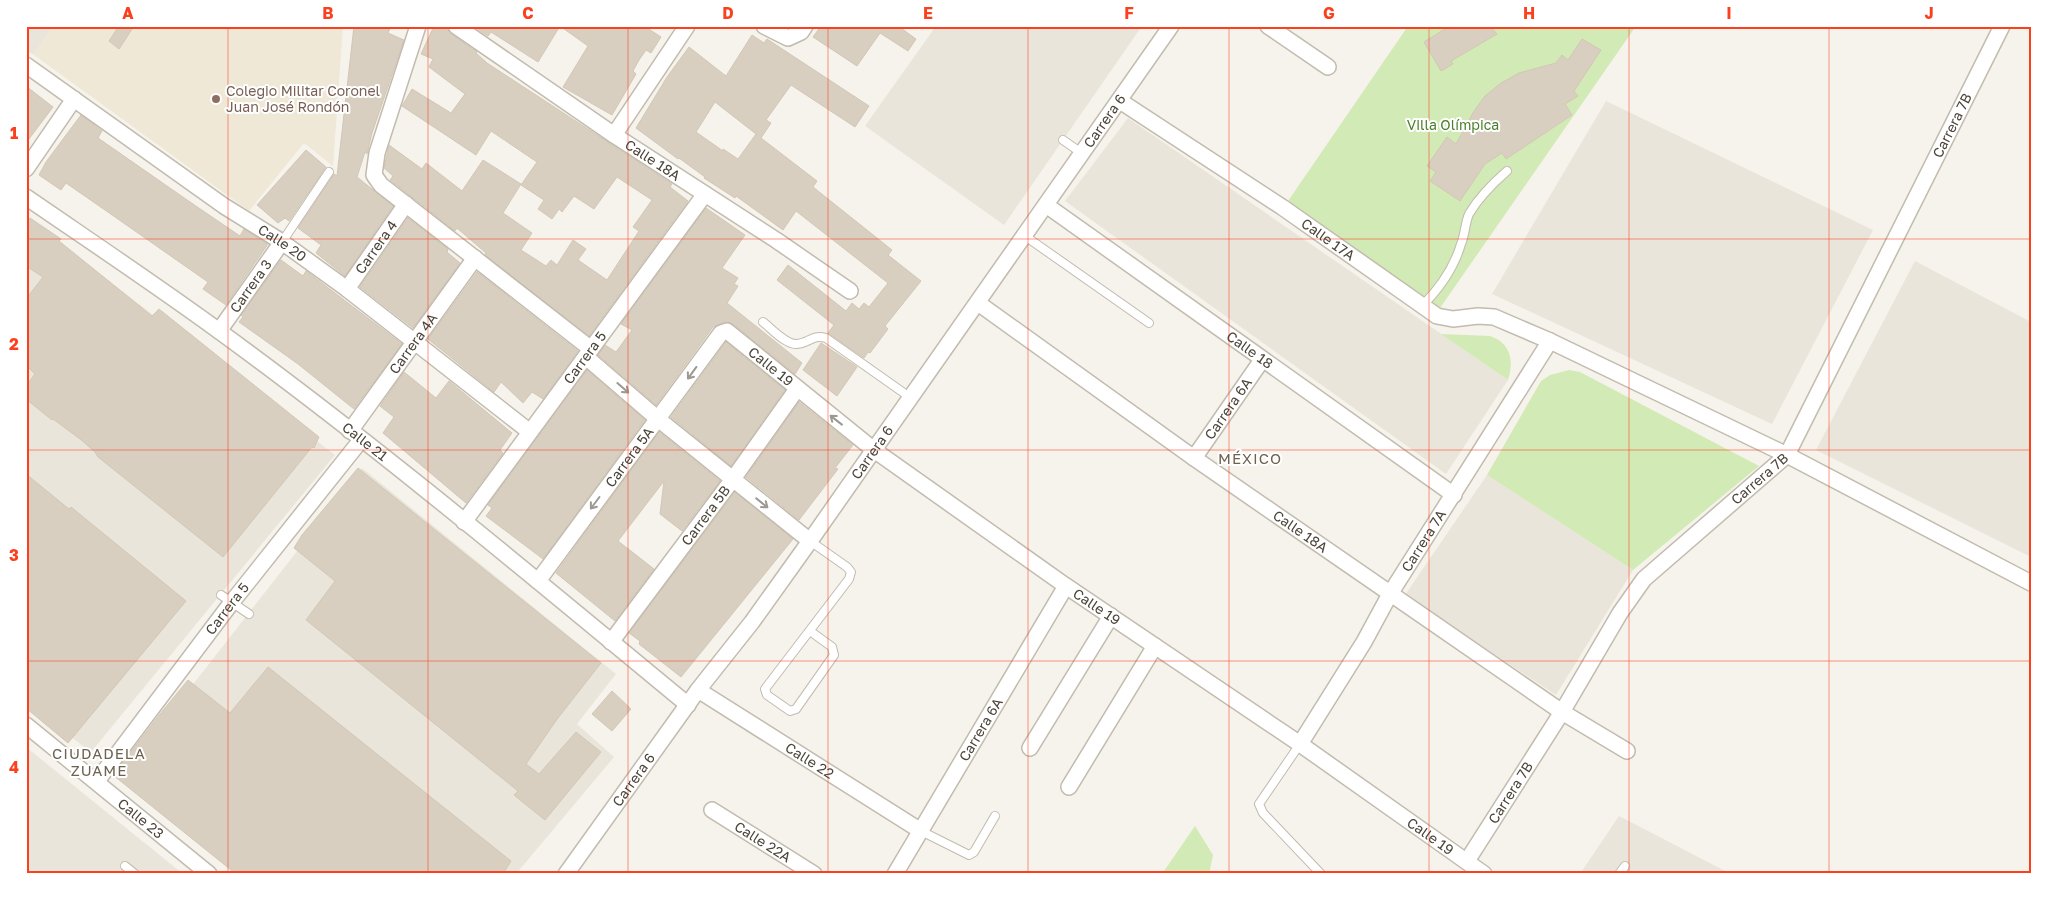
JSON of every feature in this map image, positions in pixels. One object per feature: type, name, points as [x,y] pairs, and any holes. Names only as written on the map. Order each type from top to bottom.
[{"type":"street","points":[[418,26],[374,166],[374,175],[381,185],[476,258],[588,353],[658,419],[810,541]]},
{"type":"street","name":"Calle 18A","points":[[456,26],[614,135],[850,291]]},
{"type":"street","points":[[614,135],[687,26]]},
{"type":"street","points":[[769,29],[788,38],[801,32],[805,26]]},
{"type":"street","name":"Carrera 6","points":[[566,874],[698,690],[752,622],[810,541],[1171,26]]},
{"type":"street","points":[[1268,26],[1328,67]]},
{"type":"street","name":"Carrera 7B","points":[[1467,861],[1562,712],[1620,613],[1644,580],[1787,455],[2002,26]]},
{"type":"street","name":"Calle 20","points":[[26,65],[224,206],[282,242],[347,289],[530,432]]},
{"type":"street","points":[[26,169],[74,98]]},
{"type":"street","name":"Calle 17A","points":[[1120,101],[1282,207],[1437,316],[1462,319],[1486,316],[1502,320],[1550,341],[1787,455],[2031,583]]},
{"type":"street","name":"Carrera 5","points":[[464,522],[705,194]]},
{"type":"street","name":"Calle 21","points":[[26,196],[219,331],[356,435],[538,581],[688,705]]},
{"type":"street","name":"Carrera 4","points":[[347,289],[406,204]]},
{"type":"street","name":"Calle 18","points":[[1046,204],[1262,360],[1454,494]]},
{"type":"street","name":"Carrera 3","points":[[219,331],[282,242]]},
{"type":"street","name":"Carrera 4A","points":[[356,435],[415,342],[476,258]]},
{"type":"street","name":"Calle 18A","points":[[978,303],[1194,458],[1390,594],[1562,712],[1628,751]]},
{"type":"street","name":"Calle 19","points":[[721,333],[727,331],[732,333],[797,389],[874,450],[1066,586],[1300,744],[1484,874]]},
{"type":"street","name":"Carrera 5A","points":[[538,581],[721,333]]},
{"type":"street","name":"Carrera 7A","points":[[1300,744],[1364,642],[1390,594],[1550,341]]},
{"type":"street","name":"Carrera 6A","points":[[1194,458],[1262,360]]},
{"type":"street","name":"Carrera 5B","points":[[612,642],[797,389]]},
{"type":"street","name":"Carrera 5","points":[[97,781],[226,599],[356,435]]},
{"type":"street","name":"Carrera 6A","points":[[895,874],[1066,586]]},
{"type":"street","points":[[1030,748],[1111,616]]},
{"type":"street","points":[[1069,787],[1155,646]]},
{"type":"street","name":"Calle 22","points":[[698,690],[921,831]]},
{"type":"street","name":"Calle 23","points":[[26,725],[209,874]]},
{"type":"street","name":"Calle 22A","points":[[712,810],[814,874]]},
{"type":"lane","points":[[1064,140],[1083,154]]},
{"type":"lane","points":[[1422,306],[1448,274],[1456,259],[1468,217],[1475,204],[1507,171]]},
{"type":"lane","points":[[282,242],[329,172]]},
{"type":"lane","points":[[1025,236],[1149,323]]},
{"type":"lane","points":[[763,322],[790,342],[797,344],[818,336],[826,338],[911,398]]},
{"type":"lane","points":[[810,541],[851,572],[849,579],[765,688],[767,695],[790,711],[796,709],[834,655],[832,647],[810,631]]},
{"type":"lane","points":[[226,599],[248,614]]},
{"type":"lane","points":[[1300,744],[1259,804],[1263,813],[1321,874]]},
{"type":"lane","points":[[921,831],[969,855],[974,852],[995,816]]},
{"type":"lane","points":[[125,866],[135,874]]},
{"type":"lane","points":[[1619,874],[1625,866]]},
{"type":"shaded area","points":[[26,26],[53,26],[34,55],[26,50]]},
{"type":"shaded area","name":"Colegio Militar Coronel Juan José Rondón","points":[[53,26],[343,26],[333,166],[304,143],[249,211],[34,55]]},
{"type":"shaded area","points":[[936,26],[1142,26],[1004,225],[865,126]]},
{"type":"shaded area","points":[[1606,101],[1873,230],[1772,424],[1492,294]]},
{"type":"shaded area","points":[[1128,118],[1508,380],[1446,474],[1065,201]]},
{"type":"shaded area","points":[[26,217],[335,455],[91,752],[26,703]]},
{"type":"shaded area","points":[[1915,261],[2031,322],[2031,557],[1816,450]]},
{"type":"shaded area","points":[[362,468],[616,674],[577,724],[614,757],[516,874],[243,874],[123,774]]},
{"type":"shaded area","points":[[1487,475],[1633,570],[1556,695],[1405,595]]},
{"type":"shaded area","points":[[26,747],[183,874],[26,874]]},
{"type":"shaded area","points":[[1619,816],[1731,874],[1580,874]]},
{"type":"green space","name":"Villa Olímpica","points":[[1408,26],[1636,26],[1440,308],[1286,204]]},
{"type":"green space","points":[[1441,334],[1490,336],[1503,343],[1507,348],[1511,366],[1508,380]]},
{"type":"green space","points":[[1569,370],[1580,372],[1759,466],[1633,570],[1487,475],[1541,381],[1550,375]]},
{"type":"green space","points":[[1195,826],[1213,855],[1209,874],[1162,874]]},
{"type":"building","points":[[119,26],[134,26],[119,49],[109,41]]},
{"type":"building","points":[[354,26],[391,26],[388,33],[404,40],[372,133],[367,154],[365,152],[357,177],[393,206],[345,276],[316,253],[321,245],[298,228],[334,174],[337,176]]},
{"type":"building","points":[[434,26],[447,26],[450,33],[477,52],[487,63],[672,184],[670,187],[688,201],[589,336],[485,255],[486,253],[457,228],[455,231],[390,180],[393,176],[384,168],[389,145],[422,169],[426,163],[462,191],[483,160],[521,184],[503,213],[532,233],[521,250],[546,266],[551,260],[557,265],[573,240],[586,249],[578,260],[607,280],[639,231],[633,227],[652,200],[617,177],[594,209],[574,196],[562,212],[559,209],[552,219],[538,209],[544,200],[521,185],[537,162],[491,131],[476,155],[402,106],[412,89],[451,113],[465,94],[429,67],[433,59],[421,54]]},
{"type":"building","points":[[473,26],[560,26],[538,62],[491,32],[488,36]]},
{"type":"building","points":[[560,26],[644,26],[661,37],[651,53],[646,50],[639,60],[633,71],[636,74],[612,115],[563,87],[588,46]]},
{"type":"building","points":[[821,26],[898,26],[916,39],[908,51],[880,33],[857,66],[813,37]]},
{"type":"building","points":[[1450,26],[1490,26],[1497,34],[1451,61],[1453,64],[1441,71],[1424,42]]},
{"type":"building","points":[[752,35],[764,43],[767,39],[869,106],[855,127],[791,85],[766,120],[771,123],[761,138],[817,181],[813,187],[892,250],[888,255],[921,281],[885,326],[888,329],[864,358],[828,333],[834,325],[777,280],[788,265],[846,311],[852,303],[859,309],[864,303],[869,307],[888,283],[796,211],[783,230],[736,196],[735,198],[704,178],[636,128],[667,77],[689,47],[726,76]],"holes":[[[715,102],[756,134],[738,159],[696,132]]]},
{"type":"building","points":[[1582,39],[1601,50],[1574,91],[1578,96],[1565,104],[1572,115],[1506,159],[1502,153],[1485,164],[1460,201],[1430,181],[1436,172],[1427,166],[1447,137],[1456,144],[1474,111],[1485,96],[1501,83],[1519,73],[1556,63],[1562,55],[1568,60]]},
{"type":"building","points":[[26,86],[53,107],[26,143]]},
{"type":"building","points":[[81,115],[102,131],[98,138],[190,202],[240,236],[244,229],[268,244],[226,305],[203,289],[208,282],[105,210],[66,183],[61,190],[39,175],[46,162]]},
{"type":"building","points":[[306,150],[326,167],[289,221],[285,218],[278,223],[257,205]]},
{"type":"building","points":[[706,208],[745,235],[722,268],[738,278],[734,284],[738,286],[727,303],[802,363],[795,374],[733,324],[724,322],[713,327],[656,405],[598,355],[605,345],[616,352],[632,330],[621,324]]},
{"type":"building","points":[[30,218],[61,239],[59,241],[152,316],[159,309],[319,437],[314,448],[312,447],[223,557],[98,457],[80,439],[26,399],[26,386],[35,374],[26,365],[26,299],[43,277],[26,266],[26,226]]},
{"type":"building","points":[[408,218],[448,249],[447,252],[460,263],[413,328],[360,287]]},
{"type":"building","points":[[281,260],[303,276],[306,271],[402,344],[354,409],[298,364],[239,322],[243,317],[241,315]]},
{"type":"building","points":[[477,272],[578,351],[543,399],[532,392],[523,403],[501,382],[494,392],[428,339]]},
{"type":"building","points":[[726,342],[785,390],[731,466],[671,417]]},
{"type":"building","points":[[821,343],[857,367],[837,396],[803,370]]},
{"type":"building","points":[[587,370],[645,420],[543,559],[486,516],[492,508],[488,505]]},
{"type":"building","points":[[404,372],[436,398],[449,381],[512,433],[500,450],[503,453],[466,503],[383,433],[394,417],[380,406]]},
{"type":"building","points":[[799,402],[853,445],[835,468],[838,469],[799,520],[746,477]]},
{"type":"building","points":[[659,432],[720,481],[682,531],[660,514],[664,481],[618,541],[654,569],[615,621],[556,573]]},
{"type":"building","points":[[358,468],[601,663],[558,718],[526,764],[539,774],[576,732],[601,752],[545,820],[514,795],[518,791],[306,620],[335,581],[294,548],[302,535]]},
{"type":"building","points":[[26,474],[69,509],[71,507],[186,601],[68,743],[26,708]]},
{"type":"building","points":[[735,492],[793,539],[681,677],[639,644],[640,641],[629,633]]},
{"type":"building","points":[[268,667],[511,861],[503,874],[236,874],[113,775],[188,680],[230,713]]},
{"type":"building","points":[[612,691],[631,709],[612,731],[592,714]]},
{"type":"place","name":"Colegio Militar Coronel Juan José Rondón","points":[[216,99]]},
{"type":"district","name":"MÉXICO","points":[[1250,459]]},
{"type":"district","name":"CIUDADELA ZUAME","points":[[99,762]]}]
